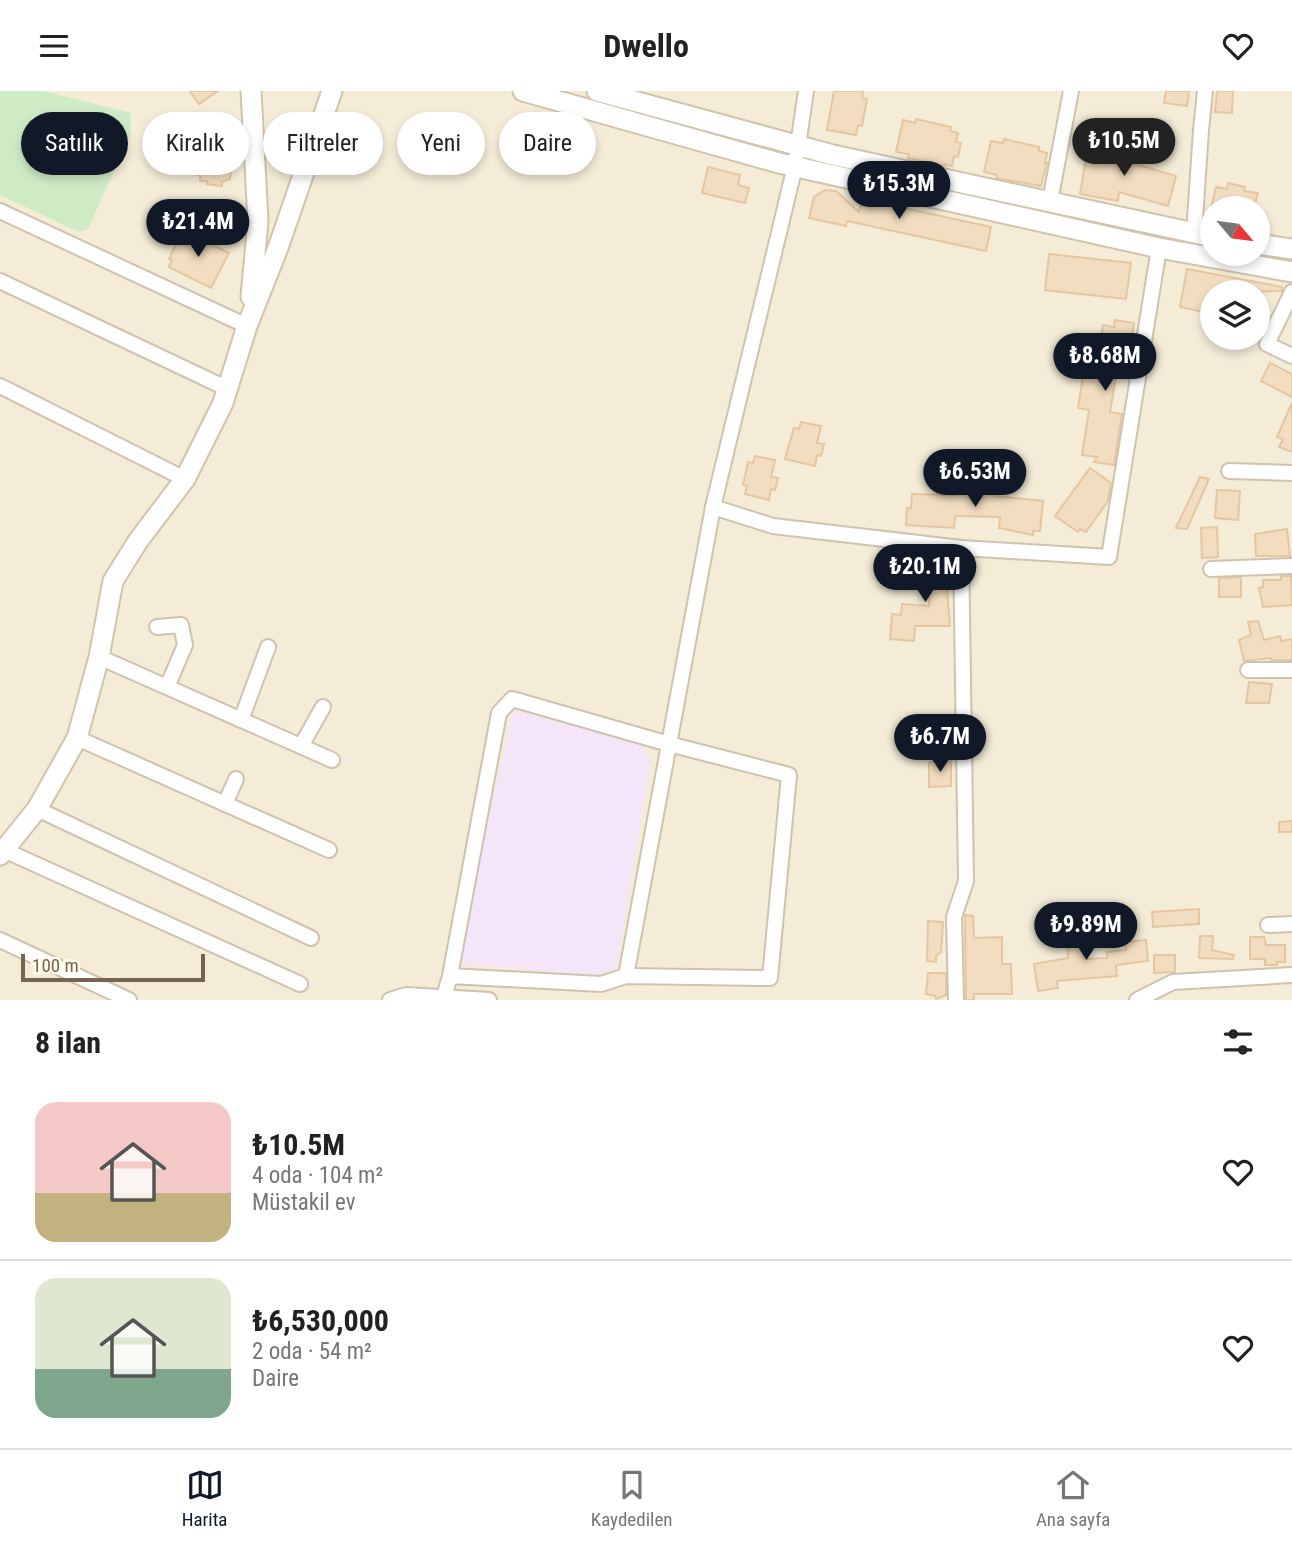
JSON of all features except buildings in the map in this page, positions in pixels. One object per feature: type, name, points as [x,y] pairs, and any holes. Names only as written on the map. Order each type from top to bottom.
[{"type":"main road","points":[[247,326],[258,221],[251,91]]},
{"type":"main road","points":[[254,139],[265,91]]},
{"type":"main road","points":[[2,852],[37,809],[77,738],[99,657],[113,582],[138,541],[185,479],[223,403],[247,326],[283,236],[332,91]]},
{"type":"main road","points":[[523,91],[795,166],[1159,248],[1292,272]]},
{"type":"main road","points":[[597,91],[833,155],[1200,234]]},
{"type":"main road","points":[[1270,246],[1292,249]]},
{"type":"street","points":[[626,976],[713,507],[795,166],[806,91]]},
{"type":"street","points":[[1050,201],[1071,91]]},
{"type":"street","points":[[1204,196],[1205,91]]},
{"type":"street","points":[[0,211],[247,326]]},
{"type":"street","points":[[713,507],[773,526],[961,548],[1109,557],[1159,248]]},
{"type":"street","points":[[0,281],[228,389]]},
{"type":"street","points":[[1292,292],[1267,344],[1292,356]]},
{"type":"street","points":[[0,386],[185,479]]},
{"type":"street","points":[[1229,471],[1292,473]]},
{"type":"street","points":[[956,1000],[954,916],[966,881],[961,548]]},
{"type":"street","points":[[1212,569],[1292,566]]},
{"type":"street","points":[[157,627],[181,625],[185,645],[167,687]]},
{"type":"street","points":[[241,720],[268,647]]},
{"type":"street","points":[[99,657],[332,760]]},
{"type":"street","points":[[1248,670],[1292,670]]},
{"type":"street","points":[[444,997],[499,713],[512,699],[789,775],[770,978],[626,976],[601,984],[450,977]]},
{"type":"street","points":[[301,746],[323,707]]},
{"type":"street","points":[[77,738],[328,850]]},
{"type":"street","points":[[225,804],[236,779]]},
{"type":"street","points":[[37,809],[311,938]]},
{"type":"street","points":[[2,852],[300,984]]},
{"type":"street","points":[[1268,925],[1292,924]]},
{"type":"street","points":[[0,940],[129,1000]]},
{"type":"street","points":[[1138,1000],[1173,982],[1292,975]]},
{"type":"street","points":[[390,1000],[406,995],[489,1000]]},
{"type":"shaded area","points":[[0,91],[1292,91],[1292,1000],[0,1000]]},
{"type":"shaded area","points":[[528,707],[639,741],[651,760],[616,969],[598,976],[463,964],[458,954],[512,715]]},
{"type":"green space","points":[[0,91],[44,91],[127,112],[21,112],[21,175],[112,175],[88,229],[79,232],[0,195]]},
{"type":"green space","points":[[128,112],[131,113],[128,140]]}]
